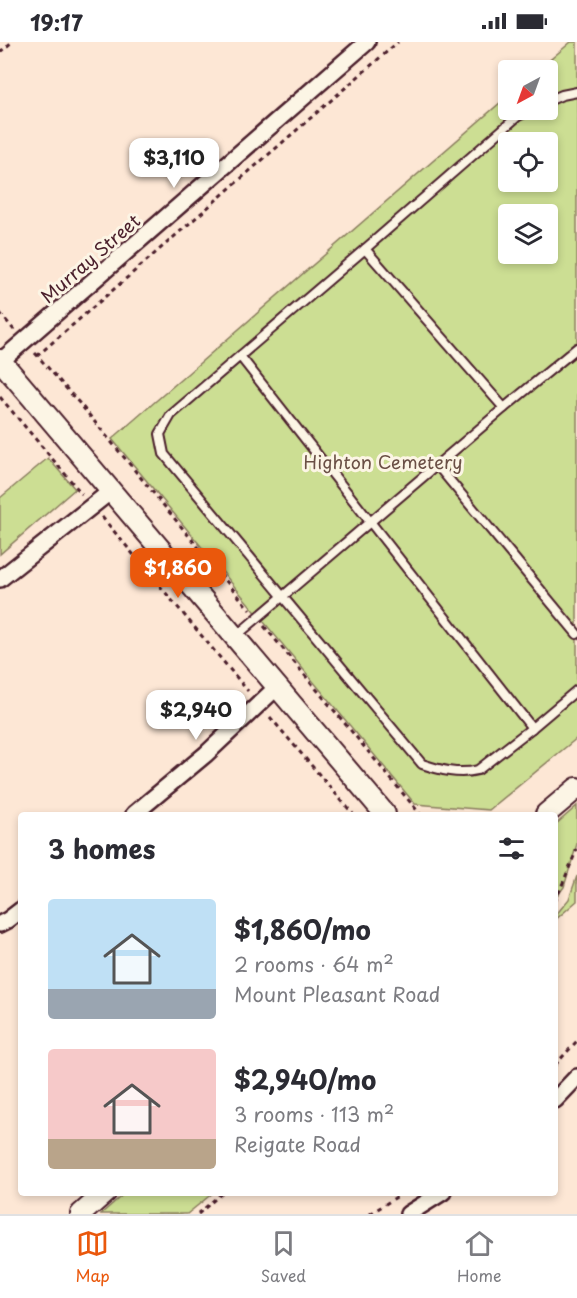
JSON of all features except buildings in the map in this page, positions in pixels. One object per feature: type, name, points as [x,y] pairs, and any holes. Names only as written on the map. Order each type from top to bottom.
[{"type":"street","name":"Murray Street","points":[[1,361],[367,42]]},
{"type":"street","points":[[1,361],[383,812]]},
{"type":"street","points":[[0,579],[111,490]]},
{"type":"street","points":[[136,812],[206,754],[277,687]]},
{"type":"street","points":[[548,812],[577,788]]},
{"type":"street","points":[[0,924],[18,913]]},
{"type":"street","points":[[558,1097],[575,1082]]},
{"type":"street","points":[[81,1214],[101,1196]]},
{"type":"street","points":[[408,1214],[436,1196]]},
{"type":"lane","points":[[558,97],[577,92]]},
{"type":"lane","points":[[513,120],[171,415],[160,434],[164,454],[422,764],[441,770],[468,773],[478,770],[577,690]]},
{"type":"lane","points":[[365,249],[504,408]]},
{"type":"lane","points":[[234,637],[504,408],[576,350]]},
{"type":"lane","points":[[240,356],[532,728]]},
{"type":"lane","points":[[437,465],[577,634]]},
{"type":"path","points":[[0,52],[12,42]]},
{"type":"path","points":[[37,356],[398,42]]},
{"type":"path","points":[[0,313],[80,404],[418,812]]},
{"type":"path","points":[[0,397],[351,812]]},
{"type":"path","points":[[558,898],[577,849]]},
{"type":"path","points":[[558,1062],[577,1041]]},
{"type":"path","points":[[198,1214],[218,1196]]},
{"type":"path","points":[[370,1214],[398,1196]]},
{"type":"green space","name":"Highton Cemetery","points":[[571,42],[577,42],[577,738],[489,810],[415,804],[112,439],[498,105],[498,120],[558,120],[558,60],[550,60]]},
{"type":"green space","points":[[48,458],[75,489],[0,554],[0,498]]},
{"type":"green space","points":[[577,806],[577,844],[564,887],[558,895],[558,822]]},
{"type":"green space","points":[[577,876],[577,901],[558,917],[558,912],[569,899]]},
{"type":"green space","points":[[121,1196],[209,1196],[187,1214],[101,1214]]}]
